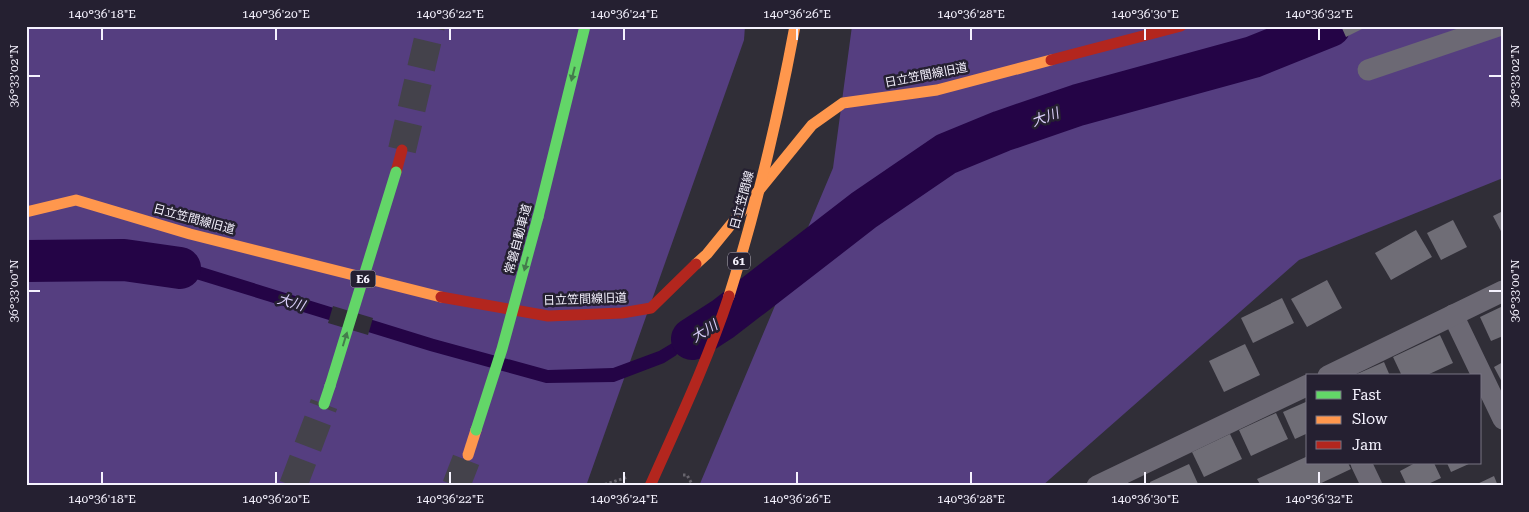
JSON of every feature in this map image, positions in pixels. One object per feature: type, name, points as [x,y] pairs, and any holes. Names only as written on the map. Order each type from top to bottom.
[{"type":"main road","name":"常磐自動車道","points":[[468,455],[505,340],[538,217],[585,26]]},
{"type":"main road","name":"日立笠間線","points":[[650,486],[691,396],[728,297],[753,217],[770,152],[783,96],[795,26]]},
{"type":"main road","name":"日立笠間線旧道","points":[[26,212],[76,200],[190,234],[426,294],[548,316],[622,313],[652,308],[707,254],[812,125],[843,103],[937,90],[1181,26]]},
{"type":"main road","name":"E6","points":[[324,404],[402,150]]},
{"type":"street","points":[[1368,70],[1498,26]]},
{"type":"street","points":[[1332,374],[1503,291]]},
{"type":"street","points":[[1453,315],[1481,374]]},
{"type":"street","points":[[1482,375],[1503,419]]},
{"type":"street","points":[[1097,486],[1306,386]]},
{"type":"street","points":[[1362,464],[1372,486]]},
{"type":"shaded area","points":[[26,26],[745,26],[744,40],[586,486],[26,486]]},
{"type":"shaded area","points":[[852,26],[1503,26],[1503,178],[1299,260],[1042,486],[699,486],[833,168]]},
{"type":"water","points":[[122,253],[176,259],[434,339],[548,370],[613,368],[659,351],[724,312],[724,325],[664,363],[614,382],[546,383],[430,351],[173,272],[124,266]]},
{"type":"pier","points":[[333,306],[373,318],[368,335],[328,323]]},
{"type":"pier","points":[[723,310],[726,327],[675,359],[685,332]]},
{"type":"building","points":[[1341,26],[1368,26],[1346,37]]},
{"type":"building","points":[[1503,211],[1503,235],[1493,216]]},
{"type":"building","points":[[1453,220],[1467,247],[1441,260],[1427,233]]},
{"type":"building","points":[[1416,230],[1432,257],[1391,280],[1375,253]]},
{"type":"building","points":[[1327,280],[1342,308],[1307,327],[1291,299]]},
{"type":"building","points":[[1282,298],[1294,323],[1253,343],[1241,318]]},
{"type":"building","points":[[1503,306],[1503,336],[1491,341],[1480,317]]},
{"type":"building","points":[[1440,335],[1453,363],[1429,374],[1401,374],[1393,357]]},
{"type":"building","points":[[1245,344],[1260,375],[1224,392],[1209,361]]},
{"type":"building","points":[[1384,362],[1389,374],[1357,374]]},
{"type":"building","points":[[1503,362],[1503,384],[1494,367]]},
{"type":"building","points":[[1306,402],[1306,434],[1295,439],[1283,412]]},
{"type":"building","points":[[1276,413],[1288,439],[1251,456],[1239,430]]},
{"type":"building","points":[[1230,434],[1242,459],[1204,477],[1192,452]]},
{"type":"building","points":[[1306,457],[1306,464],[1348,464],[1351,469],[1315,486],[1261,486],[1257,479]]},
{"type":"building","points":[[1189,464],[1199,486],[1151,486],[1150,482]]},
{"type":"building","points":[[1413,464],[1434,464],[1441,478],[1424,486],[1407,486],[1400,471]]},
{"type":"building","points":[[1447,464],[1469,464],[1451,472]]},
{"type":"building","points":[[1494,476],[1498,486],[1473,486]]},
{"type":"waterway","name":"大川","points":[[692,339],[723,319],[864,210],[946,154],[1002,131],[1078,105],[1253,57],[1330,26]]},
{"type":"waterway","name":"大川","points":[[26,261],[124,260],[180,268]]},
{"type":"tunnel","points":[[402,150],[431,26]]},
{"type":"tunnel","points":[[293,486],[324,404]]},
{"type":"tunnel","points":[[456,486],[468,455]]},
{"type":"traffic: fast","points":[[538,217],[585,26]]},
{"type":"traffic: fast","points":[[330,386],[396,172]]},
{"type":"traffic: fast","points":[[476,430],[502,349],[538,217]]},
{"type":"traffic: fast","points":[[324,404],[330,386]]},
{"type":"traffic: slow","points":[[729,296],[766,162],[795,26]]},
{"type":"traffic: slow","points":[[696,264],[707,254],[812,125],[843,103],[937,90],[1051,60]]},
{"type":"traffic: slow","points":[[26,212],[76,200],[190,234],[441,297]]},
{"type":"traffic: slow","points":[[468,455],[476,430]]},
{"type":"traffic: jam","points":[[1051,60],[1181,26]]},
{"type":"traffic: jam","points":[[396,172],[402,150]]},
{"type":"traffic: jam","points":[[441,297],[548,316],[622,313],[651,308],[696,264]]},
{"type":"traffic: jam","points":[[650,486],[702,369],[729,296]]}]
